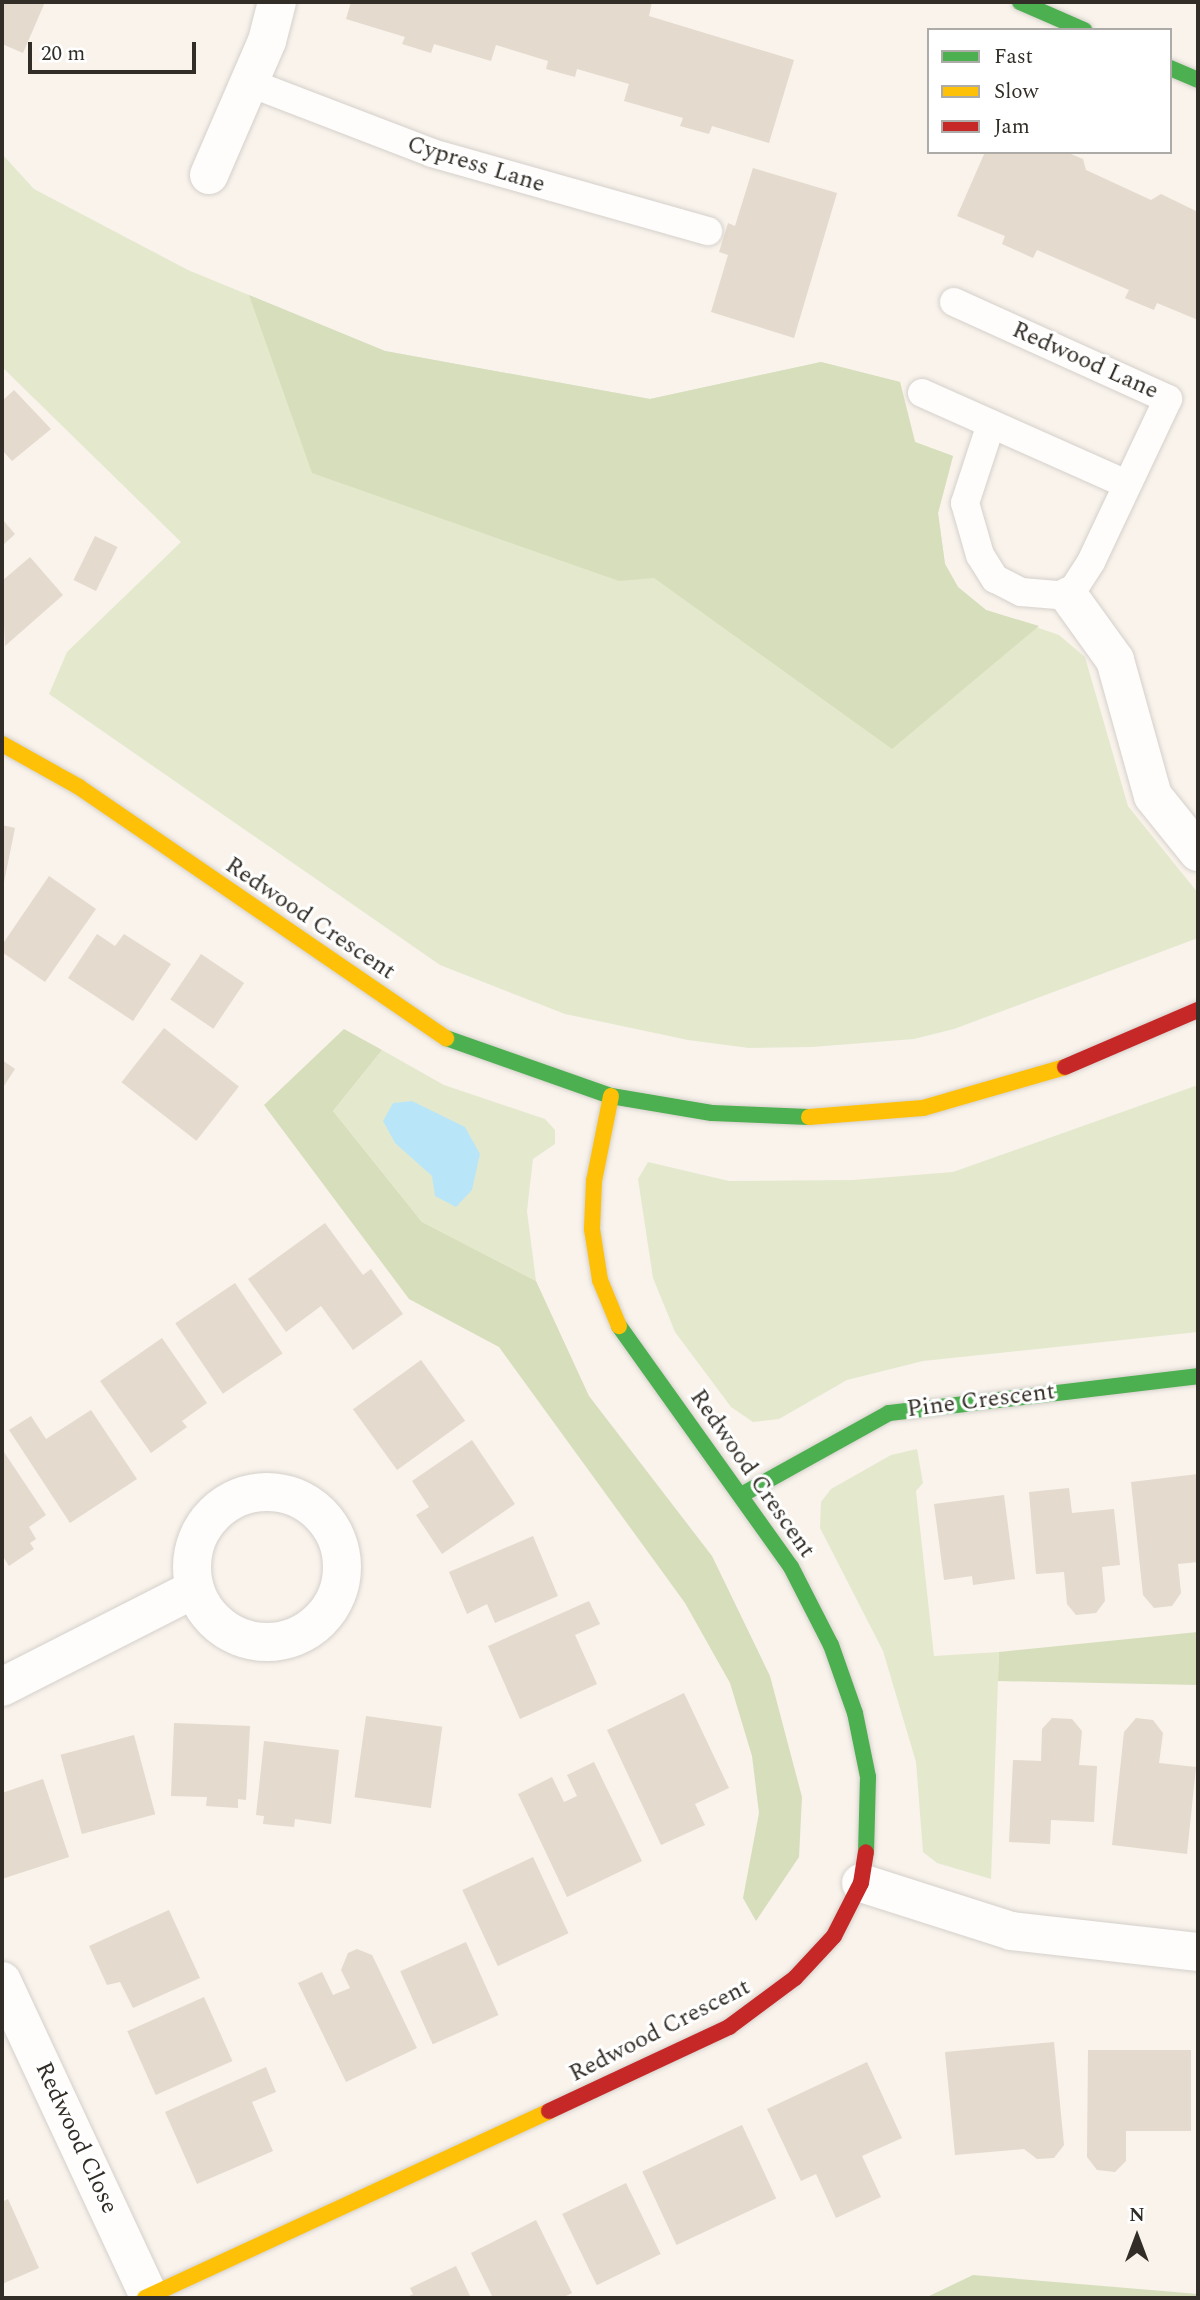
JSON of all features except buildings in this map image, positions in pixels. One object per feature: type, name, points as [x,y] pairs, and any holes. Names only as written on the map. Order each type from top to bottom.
[{"type":"street","points":[[209,175],[250,83],[277,2]]},
{"type":"street","points":[[1020,2],[1079,28]]},
{"type":"street","points":[[1172,69],[1198,80]]},
{"type":"street","points":[[1069,596],[1115,660],[1153,796],[1198,852]]},
{"type":"street","name":"Redwood Crescent","points":[[2,744],[79,787],[449,1040],[611,1096],[712,1114],[803,1117],[923,1108],[1004,1088],[1109,1052],[1198,1010]]},
{"type":"street","name":"Redwood Crescent","points":[[147,2297],[729,2027],[795,1978],[834,1936],[861,1883],[869,1832],[868,1777],[855,1713],[831,1645],[792,1567],[743,1494],[612,1315],[600,1280],[592,1229],[594,1181],[611,1096]]},
{"type":"street","name":"Pine Crescent","points":[[743,1494],[889,1413],[931,1404],[1198,1376]]},
{"type":"street","points":[[2,1688],[194,1588]]},
{"type":"street","points":[[861,1883],[1011,1931],[1198,1952]]},
{"type":"street","name":"Redwood Close","points":[[2,1981],[147,2297]]},
{"type":"lane","name":"Cypress Lane","points":[[250,83],[432,153],[708,231]]},
{"type":"lane","name":"Redwood Lane","points":[[954,302],[1168,398],[1091,562],[1069,596]]},
{"type":"lane","points":[[922,393],[1126,484]]},
{"type":"lane","points":[[991,424],[965,503],[980,555],[995,579],[1021,593],[1069,596]]},
{"type":"green space","points":[[2,154],[34,189],[188,270],[385,351],[650,399],[821,362],[900,382],[915,442],[953,456],[938,513],[945,564],[958,587],[986,610],[1059,635],[1085,657],[1128,806],[1198,893],[1198,938],[954,1029],[914,1039],[812,1047],[749,1048],[688,1040],[565,1014],[440,965],[49,694],[67,652],[181,542],[2,367]]},
{"type":"green space","points":[[249,295],[385,351],[650,399],[821,362],[900,382],[915,442],[953,456],[938,513],[945,564],[958,587],[986,610],[1039,626],[892,749],[654,578],[619,581],[312,473]]},
{"type":"green space","points":[[344,1029],[382,1050],[333,1111],[422,1222],[536,1281],[589,1396],[712,1556],[770,1676],[802,1797],[799,1857],[756,1921],[743,1898],[759,1813],[752,1756],[730,1683],[685,1603],[499,1347],[409,1299],[264,1105]]},
{"type":"green space","points":[[382,1050],[444,1085],[545,1119],[555,1130],[555,1144],[533,1159],[527,1211],[536,1281],[422,1222],[333,1111]]},
{"type":"green space","points":[[1198,1085],[1198,1332],[923,1361],[847,1380],[779,1419],[753,1422],[731,1407],[675,1332],[653,1278],[638,1179],[648,1162],[729,1181],[853,1180],[953,1172]]},
{"type":"green space","points":[[917,1449],[923,1483],[916,1491],[934,1656],[999,1652],[991,1879],[937,1863],[923,1852],[916,1762],[883,1651],[820,1528],[821,1502],[831,1489],[891,1455]]},
{"type":"green space","points":[[1198,1632],[1198,1685],[998,1681],[999,1652]]},
{"type":"green space","points":[[973,2275],[1198,2294],[1198,2298],[925,2298]]},
{"type":"water","points":[[412,1101],[465,1127],[480,1154],[472,1190],[456,1207],[435,1196],[432,1176],[395,1143],[383,1121],[393,1103]]},
{"type":"traffic: fast","points":[[1020,2],[1079,28]]},
{"type":"traffic: fast","points":[[1172,69],[1198,80]]},
{"type":"traffic: fast","points":[[446,1038],[611,1096],[712,1113],[809,1117]]},
{"type":"traffic: fast","points":[[619,1326],[791,1567],[831,1645],[855,1713],[868,1777],[866,1852]]},
{"type":"traffic: fast","points":[[743,1494],[889,1413],[1198,1376]]},
{"type":"traffic: slow","points":[[2,744],[79,787],[446,1038]]},
{"type":"traffic: slow","points":[[809,1117],[923,1108],[1065,1067]]},
{"type":"traffic: slow","points":[[611,1096],[594,1181],[592,1229],[600,1280],[619,1326]]},
{"type":"traffic: slow","points":[[145,2298],[549,2111]]},
{"type":"traffic: jam","points":[[1065,1067],[1198,1010]]},
{"type":"traffic: jam","points":[[549,2111],[729,2027],[795,1978],[834,1936],[861,1883],[866,1852]]}]
